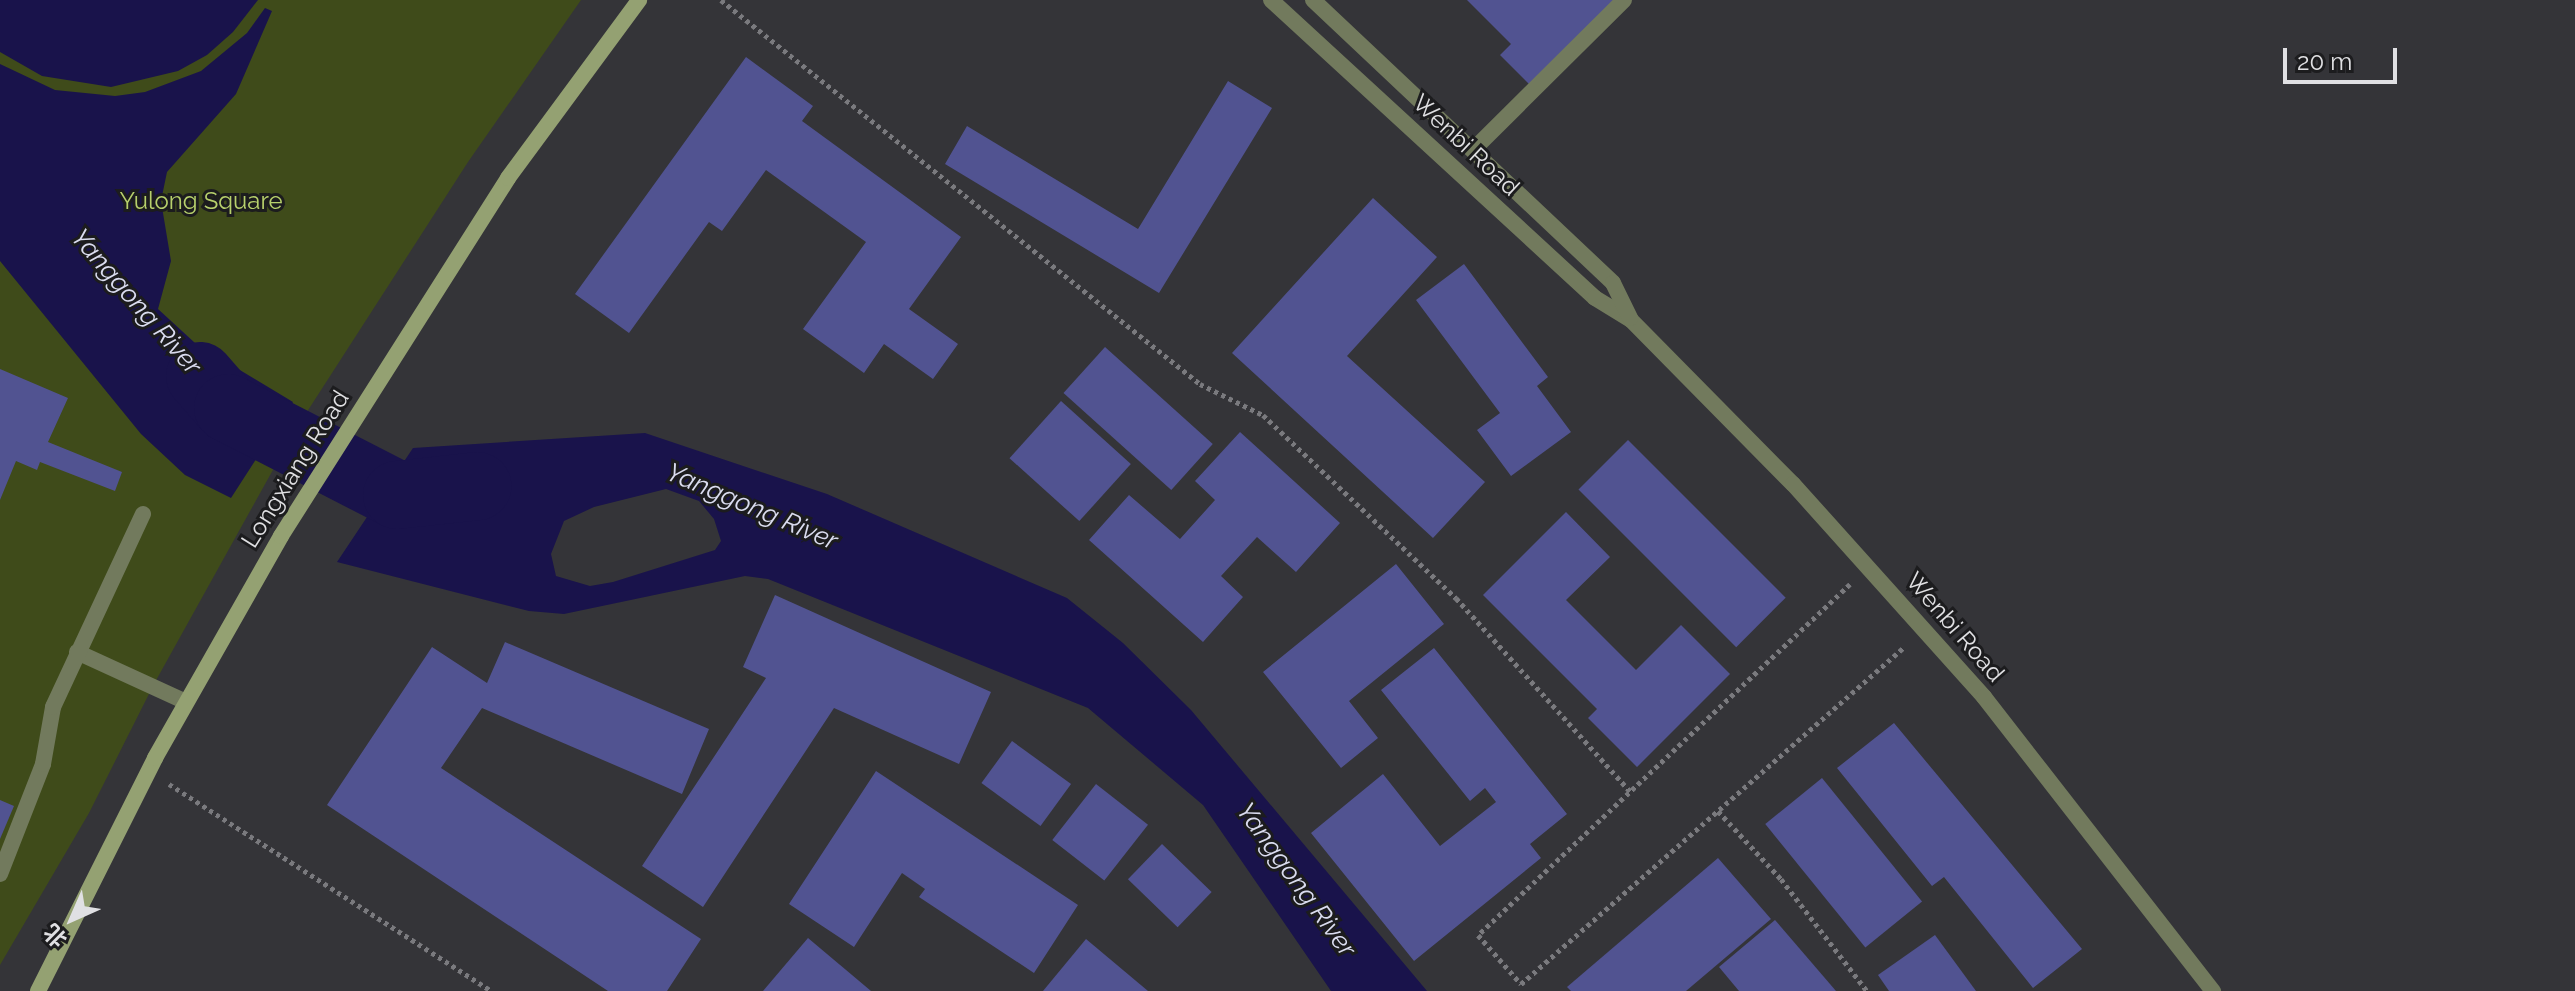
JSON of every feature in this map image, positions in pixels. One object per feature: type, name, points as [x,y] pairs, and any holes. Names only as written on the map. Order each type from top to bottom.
[{"type":"main road","name":"Longxiang Road","points":[[38,991],[148,771],[281,536],[508,178],[639,0]]},
{"type":"street","name":"Wenbi Road","points":[[1271,0],[1595,298],[1631,320],[1869,566],[2075,807],[2213,991]]},
{"type":"street","name":"Wenbi Road","points":[[1313,0],[1475,148],[1613,283],[1631,320]]},
{"type":"street","points":[[1475,148],[1624,0]]},
{"type":"street","points":[[0,874],[43,764],[53,707],[143,514]]},
{"type":"street","points":[[77,652],[186,702]]},
{"type":"path","points":[[721,0],[1200,384],[1263,415],[1456,598],[1630,791]]},
{"type":"path","points":[[1869,566],[1478,935],[1521,984],[1925,629]]},
{"type":"path","points":[[148,771],[491,991]]},
{"type":"path","points":[[1718,811],[1781,879],[1867,991]]},
{"type":"green space","name":"Yulong Square","points":[[0,0],[581,0],[468,162],[294,432],[154,684],[89,813],[0,965]]},
{"type":"water","points":[[0,0],[258,0],[233,32],[207,55],[178,71],[111,87],[42,76],[0,52]]},
{"type":"water","points":[[265,8],[272,11],[236,94],[167,172],[161,201],[171,261],[158,309],[195,343],[293,402],[231,498],[185,475],[141,434],[0,261],[0,64],[55,90],[115,96],[145,92],[201,71],[247,33]]},
{"type":"water","points":[[645,433],[827,494],[1067,598],[1123,643],[1191,710],[1427,991],[1331,991],[1203,805],[1088,708],[768,579],[745,576],[564,614],[529,611],[337,562],[413,448]],"holes":[[[666,489],[699,501],[714,519],[721,541],[715,550],[613,582],[590,586],[556,576],[551,554],[564,521],[594,507]]]},
{"type":"building","points":[[1467,0],[1618,0],[1531,86],[1500,55],[1511,44]]},
{"type":"building","points":[[746,57],[813,106],[802,121],[961,237],[909,309],[958,344],[933,379],[884,344],[864,373],[803,329],[866,242],[766,170],[722,231],[709,222],[629,333],[575,294]]},
{"type":"building","points":[[1228,81],[1272,108],[1159,293],[945,164],[967,126],[1138,229]]},
{"type":"building","points":[[1373,198],[1437,257],[1347,356],[1485,482],[1433,538],[1232,353]]},
{"type":"building","points":[[1464,264],[1548,377],[1537,386],[1571,432],[1511,476],[1477,430],[1500,413],[1416,300]]},
{"type":"building","points":[[1105,347],[1213,444],[1171,490],[1064,393]]},
{"type":"building","points":[[0,369],[68,398],[48,442],[122,472],[115,491],[40,462],[37,470],[16,461],[0,500]]},
{"type":"building","points":[[1061,401],[1131,464],[1079,521],[1009,458]]},
{"type":"building","points":[[1240,432],[1340,523],[1296,572],[1257,537],[1221,576],[1243,597],[1203,642],[1089,540],[1129,495],[1180,539],[1215,500],[1195,481]]},
{"type":"building","points":[[1628,440],[1786,598],[1736,647],[1579,489]]},
{"type":"building","points":[[1566,512],[1610,557],[1566,600],[1636,670],[1681,625],[1730,674],[1637,767],[1588,718],[1597,709],[1483,595]]},
{"type":"building","points":[[1396,564],[1444,624],[1349,701],[1378,738],[1341,768],[1263,672]]},
{"type":"building","points":[[775,595],[991,692],[959,764],[834,708],[703,907],[642,866],[766,678],[743,667]]},
{"type":"building","points":[[505,642],[709,729],[682,794],[482,708],[441,768],[701,939],[667,991],[608,991],[327,805],[432,647],[487,683]]},
{"type":"building","points":[[1434,648],[1567,814],[1530,844],[1541,858],[1414,961],[1311,833],[1383,774],[1440,846],[1496,802],[1485,788],[1470,801],[1381,690]]},
{"type":"building","points":[[1894,723],[2082,949],[2033,988],[1944,877],[1932,886],[1837,768]]},
{"type":"building","points":[[1012,741],[1071,784],[1040,826],[981,783]]},
{"type":"building","points":[[876,771],[1078,905],[1034,973],[919,897],[925,889],[902,873],[854,947],[789,904]]},
{"type":"building","points":[[1822,778],[1922,902],[1865,948],[1765,824]]},
{"type":"building","points":[[1096,784],[1148,825],[1104,881],[1052,840]]},
{"type":"building","points":[[0,800],[14,806],[0,839]]},
{"type":"building","points":[[1162,844],[1212,892],[1178,927],[1128,879]]},
{"type":"building","points":[[1718,858],[1771,919],[1686,991],[1571,991],[1567,987]]},
{"type":"building","points":[[1775,920],[1836,991],[1739,991],[1719,967]]},
{"type":"building","points":[[1935,935],[1976,991],[1889,991],[1878,975]]},
{"type":"building","points":[[808,938],[871,991],[763,991]]},
{"type":"building","points":[[1086,939],[1148,991],[1043,991]]},
{"type":"waterway","name":"Yanggong River","points":[[200,376],[228,408],[397,495],[478,486]]}]
